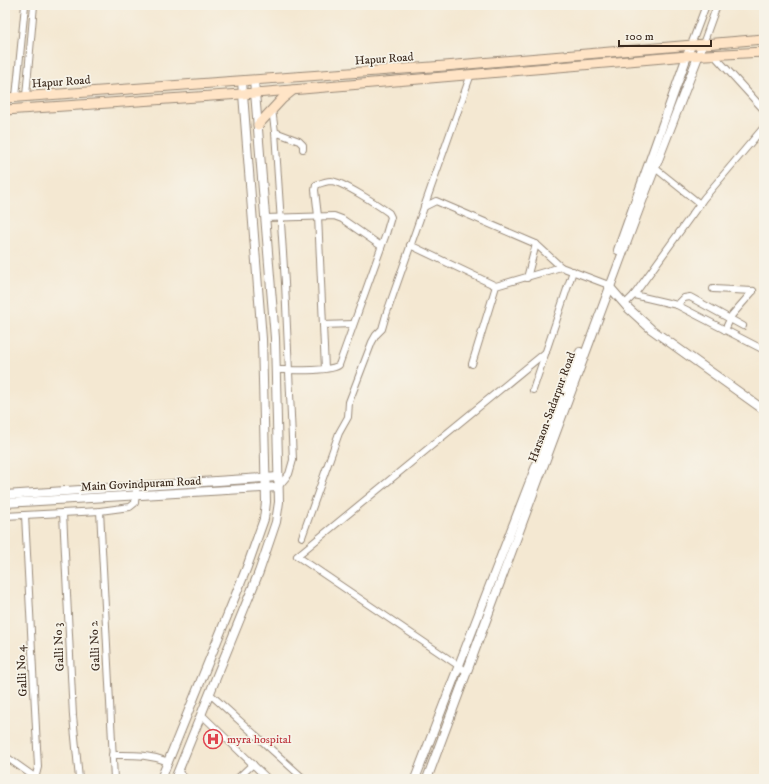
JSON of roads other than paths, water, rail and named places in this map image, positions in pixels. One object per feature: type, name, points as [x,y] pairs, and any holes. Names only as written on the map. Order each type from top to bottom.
[{"type":"main road","name":"Hapur Road","points":[[5,98],[445,66],[764,39]]},
{"type":"main road","name":"Hapur Road","points":[[5,110],[243,94],[698,55],[764,52]]},
{"type":"main road","points":[[258,125],[293,90]]},
{"type":"street","points":[[16,97],[25,5]]},
{"type":"street","points":[[26,96],[34,5]]},
{"type":"street","points":[[691,45],[706,5]]},
{"type":"street","points":[[703,44],[717,5]]},
{"type":"street","name":"Harsaon-Sadarpur Road","points":[[415,779],[703,44]]},
{"type":"street","name":"Harsaon-Sadarpur Road","points":[[427,779],[608,285],[691,45]]},
{"type":"street","points":[[21,51],[30,52]]},
{"type":"street","points":[[713,54],[764,110]]},
{"type":"street","points":[[302,538],[339,433],[348,417],[349,402],[373,339],[382,328],[471,74]]},
{"type":"street","points":[[186,779],[177,775],[259,572],[276,522],[279,502],[275,338],[254,80]]},
{"type":"street","points":[[161,779],[259,532],[265,513],[266,478],[262,339],[242,81]]},
{"type":"street","points":[[272,110],[275,132],[285,283],[293,460],[290,474],[278,488]]},
{"type":"street","points":[[624,304],[634,295],[700,204],[764,127]]},
{"type":"street","points":[[275,132],[299,142],[303,145],[303,149]]},
{"type":"street","points":[[655,168],[700,204]]},
{"type":"street","points":[[276,370],[325,370],[335,368],[338,365],[391,217],[389,212],[363,196],[333,181],[316,185],[315,190],[318,216],[325,370]]},
{"type":"street","points":[[424,207],[436,201],[536,244],[561,267],[608,285],[624,304],[651,329],[764,410]]},
{"type":"street","points":[[265,218],[330,215],[342,219],[381,246]]},
{"type":"street","points":[[527,278],[536,244]]},
{"type":"street","points":[[410,245],[496,286],[561,267]]},
{"type":"street","points":[[533,390],[573,271]]},
{"type":"street","points":[[472,364],[496,286]]},
{"type":"street","points":[[713,289],[753,291],[732,315],[725,330]]},
{"type":"street","points":[[634,295],[677,305],[764,350]]},
{"type":"street","points":[[677,305],[684,298],[690,297],[743,326]]},
{"type":"street","points":[[323,325],[353,324]]},
{"type":"street","points":[[467,672],[297,556],[546,352]]},
{"type":"street","name":"Main Govindpuram Road","points":[[5,495],[278,477]]},
{"type":"street","points":[[5,516],[100,511],[130,507],[135,503],[136,487]]},
{"type":"street","name":"Main Govindpuram Road","points":[[5,503],[278,488]]},
{"type":"street","name":"Galli No 2","points":[[100,511],[114,779]]},
{"type":"street","name":"Galli No 3","points":[[63,513],[74,716],[79,779]]},
{"type":"street","name":"Galli No 4","points":[[25,515],[38,767],[36,779]]},
{"type":"street","points":[[210,694],[304,779]]},
{"type":"street","points":[[202,715],[268,779]]},
{"type":"street","points":[[112,755],[143,755],[155,757],[168,762]]},
{"type":"street","points":[[5,756],[36,779]]},
{"type":"street","points":[[237,779],[253,764]]},
{"type":"place","name":"myra hospital","points":[[213,739]]}]
